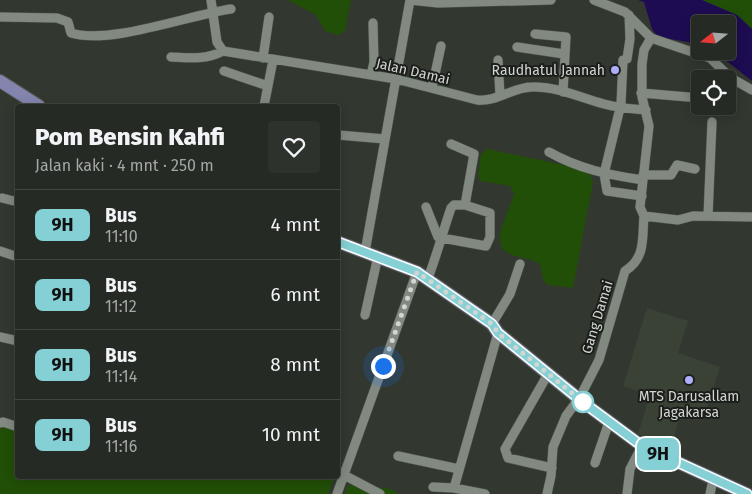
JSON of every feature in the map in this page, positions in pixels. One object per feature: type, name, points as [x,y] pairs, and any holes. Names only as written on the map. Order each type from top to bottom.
[{"type":"main road","points":[[0,80],[36,104]]},
{"type":"main road","points":[[340,242],[367,247],[378,256],[425,275],[495,329],[548,374],[581,395],[608,422],[642,446],[713,487],[746,494]]},
{"type":"street","points":[[171,57],[196,59],[214,56],[223,51],[217,42],[211,0]]},
{"type":"street","points":[[367,247],[410,0],[438,3],[551,0]]},
{"type":"street","points":[[594,0],[613,6],[628,15],[651,38],[710,58],[731,78],[752,90]]},
{"type":"street","points":[[0,17],[57,18],[68,22],[71,34],[101,35],[160,26],[212,11],[231,8]]},
{"type":"street","points":[[628,15],[630,39],[627,59],[623,60],[620,108],[604,174],[607,191],[642,196]]},
{"type":"street","points":[[263,58],[269,18]]},
{"type":"street","points":[[371,75],[374,62],[373,23]]},
{"type":"street","points":[[535,34],[566,37],[564,92]]},
{"type":"street","points":[[651,38],[644,50],[641,93],[691,97]]},
{"type":"street","points":[[432,88],[441,46]]},
{"type":"street","points":[[516,47],[564,54]]},
{"type":"street","name":"Jalan Damai","points":[[223,51],[396,79],[477,100],[490,101],[500,96],[532,87],[564,92],[620,108],[646,110]]},
{"type":"street","points":[[264,104],[273,60]]},
{"type":"street","points":[[498,60],[500,96]]},
{"type":"street","points":[[224,72],[268,86]]},
{"type":"street","name":"Gang Damai","points":[[548,494],[552,468],[552,447],[566,416],[581,395],[598,360],[625,271],[635,265],[641,253],[644,216],[640,208],[649,126],[641,93]]},
{"type":"street","points":[[708,216],[712,122]]},
{"type":"street","points":[[340,135],[385,139]]},
{"type":"street","points":[[451,144],[474,154],[465,205]]},
{"type":"street","points":[[549,152],[569,163],[604,174],[643,178],[671,175],[677,165],[695,169]]},
{"type":"street","points":[[2,198],[15,201]]},
{"type":"street","points":[[337,494],[425,275],[434,265],[442,238],[451,208],[454,205],[465,205],[490,213],[490,237],[486,246],[442,238],[438,236],[426,207]]},
{"type":"street","points":[[644,216],[678,220],[693,216],[752,217]]},
{"type":"street","points":[[0,251],[15,255]]},
{"type":"street","points":[[365,315],[378,256]]},
{"type":"street","points":[[454,488],[495,329],[520,264]]},
{"type":"street","points":[[0,337],[15,340]]},
{"type":"street","points":[[548,374],[505,449],[508,458],[552,468]]},
{"type":"street","points":[[0,423],[3,422],[15,426]]},
{"type":"street","points":[[595,463],[608,422]]},
{"type":"street","points":[[626,494],[630,469],[642,446]]},
{"type":"street","points":[[398,456],[459,469]]},
{"type":"street","points":[[344,475],[380,494]]},
{"type":"street","points":[[432,487],[454,488],[485,494]]},
{"type":"shaded area","points":[[638,0],[702,0],[737,15],[752,29],[752,81],[725,60],[736,60],[736,15],[691,15],[691,42],[658,37],[652,29],[644,2]]},
{"type":"shaded area","points":[[647,308],[688,321],[678,353],[720,367],[704,417],[682,410],[672,444],[638,434],[650,395],[623,386]]},
{"type":"green space","points":[[288,0],[351,0],[345,31],[338,35],[325,31],[316,15]]},
{"type":"green space","points":[[702,0],[752,0],[752,29],[737,15]]},
{"type":"green space","points":[[487,149],[588,170],[593,182],[573,288],[547,285],[543,279],[540,264],[510,254],[502,247],[500,241],[503,224],[514,193],[510,186],[481,181],[478,176],[481,154]]},
{"type":"green space","points":[[3,426],[15,429],[15,479],[334,479],[328,494],[0,494],[0,429]]},
{"type":"green space","points":[[353,484],[391,489],[398,494],[345,494],[347,487]]},
{"type":"bus line","name":"9H","points":[[340,243],[378,256],[428,278],[492,324],[498,333],[548,374],[608,422],[642,446],[747,494]]},
{"type":"place","name":"Raudhatul Jannah","points":[[615,70]]},
{"type":"place","name":"MTS Darusallam Jagakarsa","points":[[689,380]]},
{"type":"route","points":[[383,366],[417,272],[492,324],[498,333],[583,402]]}]
